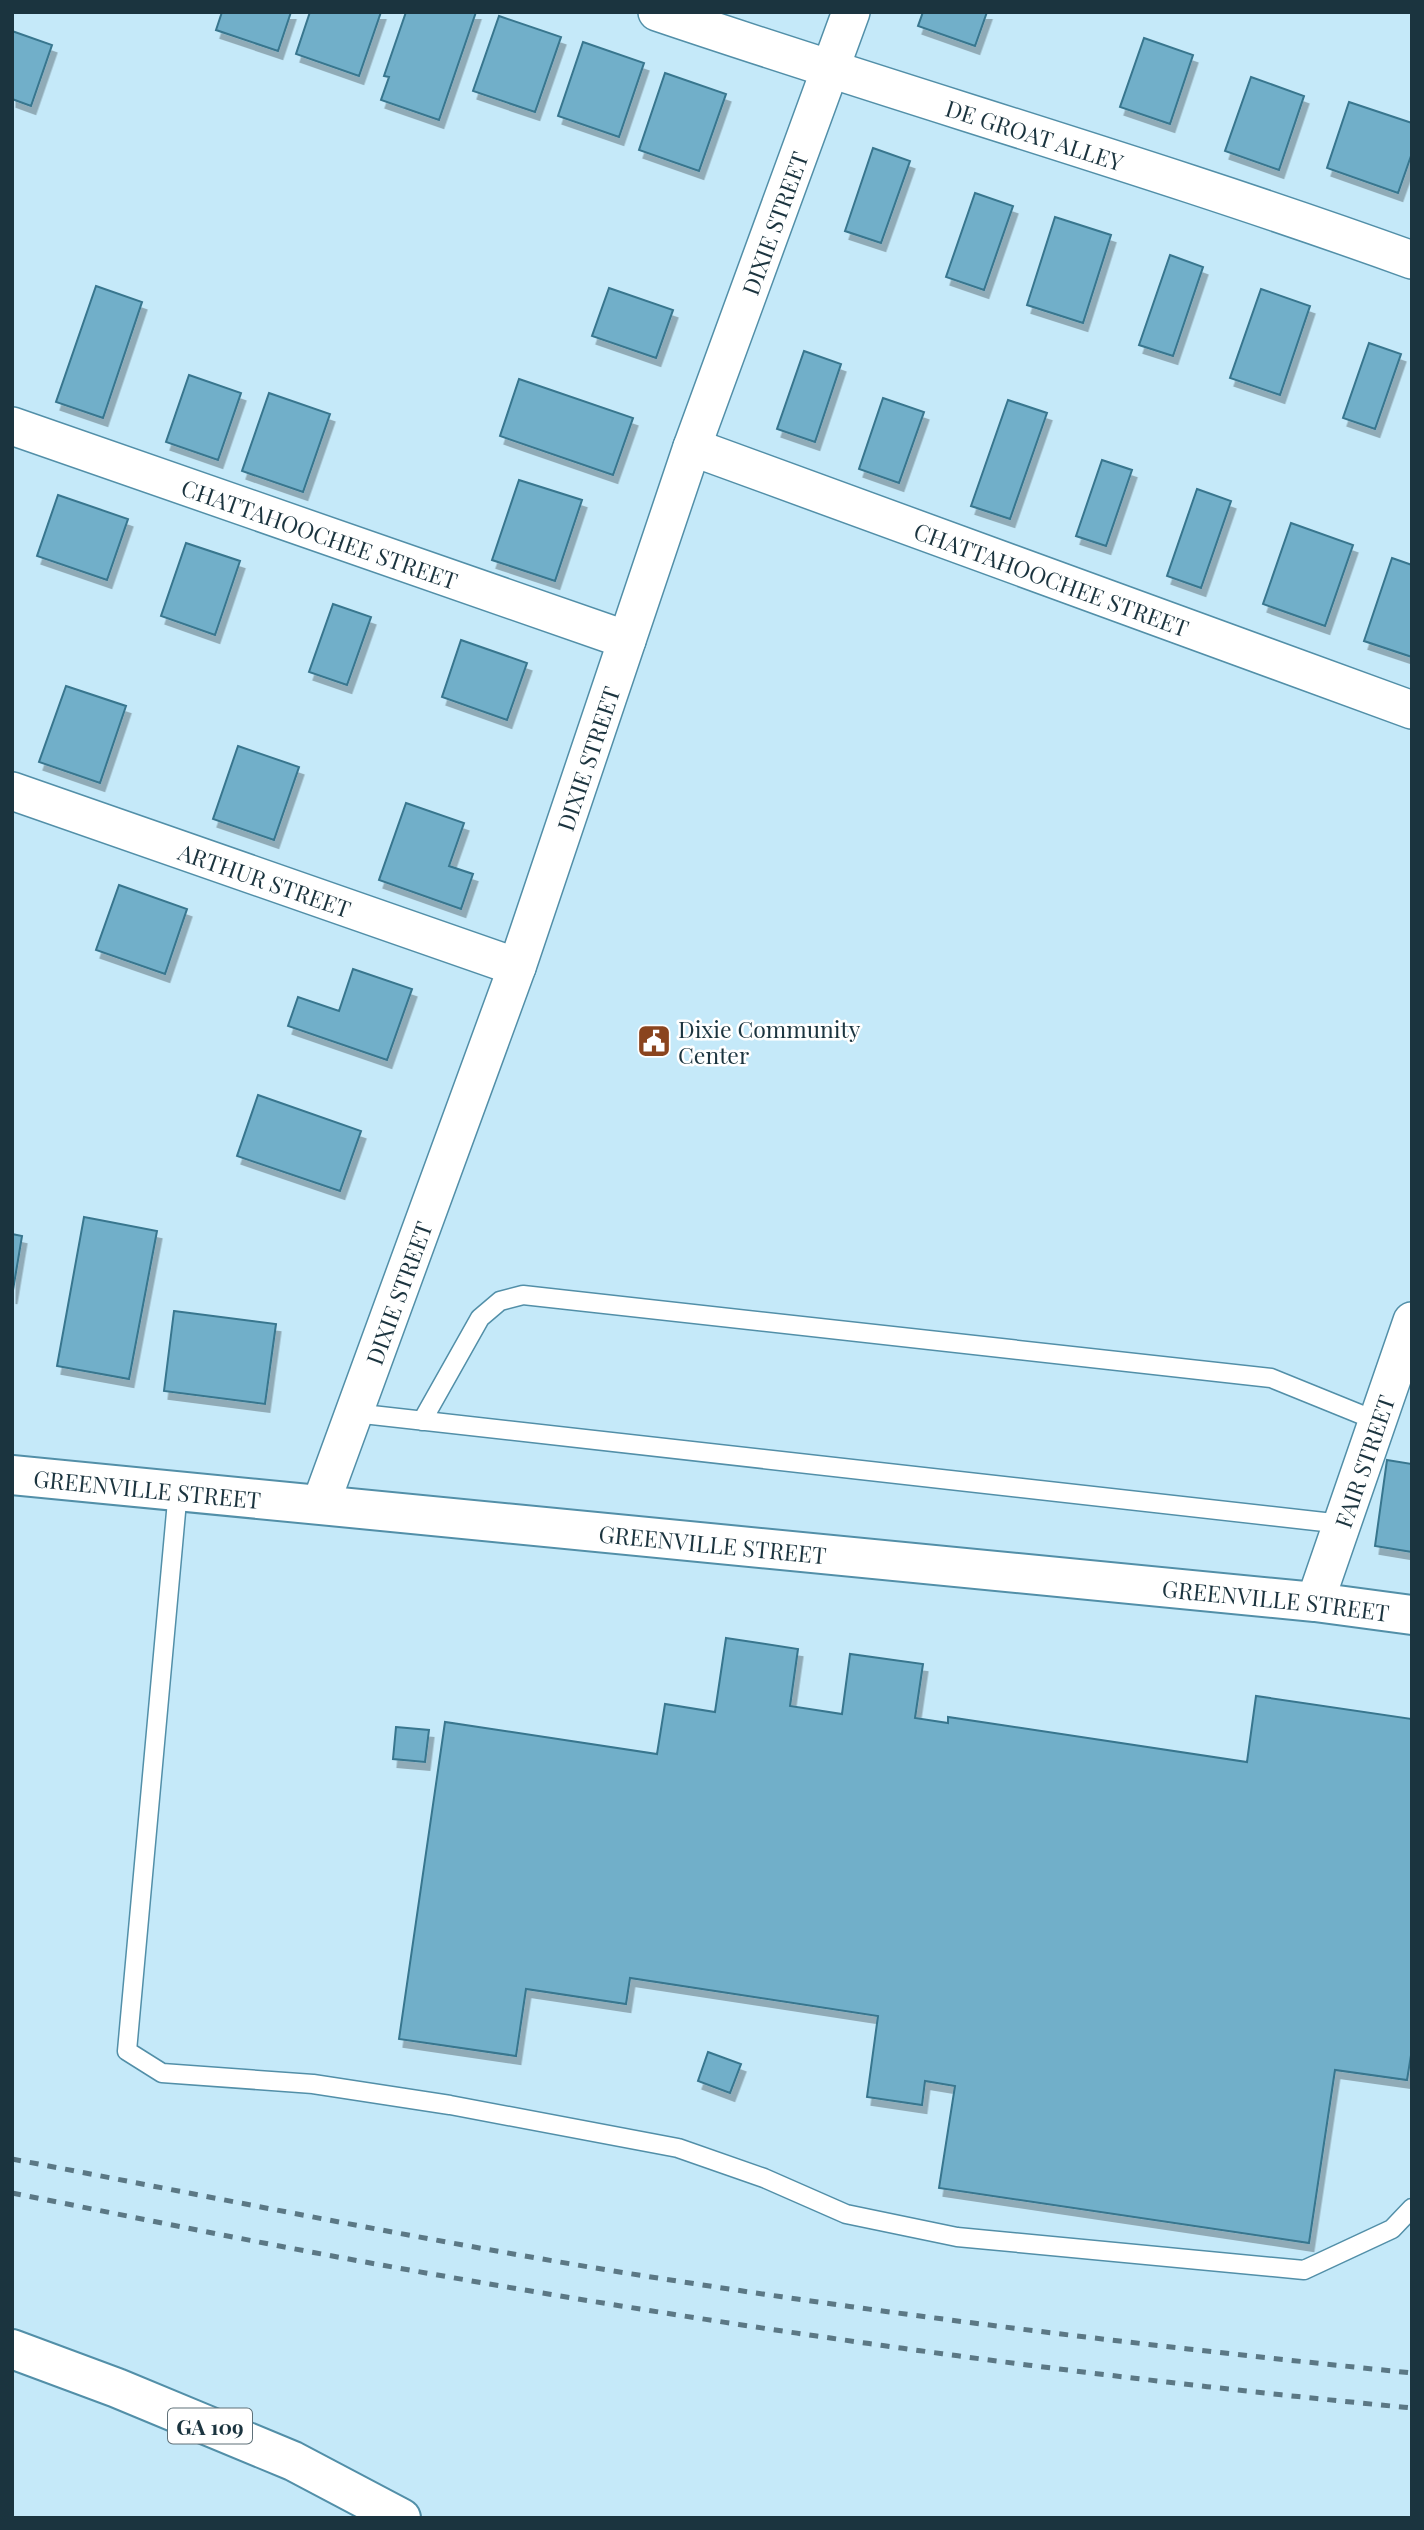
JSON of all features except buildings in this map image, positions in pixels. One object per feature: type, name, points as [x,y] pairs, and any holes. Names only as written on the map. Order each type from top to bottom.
[{"type":"main road","name":"GREENVILLE STREET","points":[[12,1475],[321,1503],[1315,1602],[1412,1615]]},
{"type":"main road","name":"GA 109","points":[[12,2349],[117,2388],[293,2461],[401,2518]]},
{"type":"street","name":"DE GROAT ALLEY","points":[[657,12],[830,71],[1287,215],[1412,260]]},
{"type":"street","name":"DIXIE STREET","points":[[321,1503],[517,967],[692,447],[851,12]]},
{"type":"street","name":"CHATTAHOOCHEE STREET","points":[[12,426],[627,640]]},
{"type":"street","name":"CHATTAHOOCHEE STREET","points":[[692,447],[1412,710]]},
{"type":"street","name":"ARTHUR STREET","points":[[12,791],[517,967]]},
{"type":"street","name":"FAIR STREET","points":[[1315,1602],[1412,1321]]},
{"type":"lane","points":[[422,1421],[480,1318],[500,1301],[523,1295],[1271,1378],[1377,1421]]},
{"type":"lane","points":[[354,1413],[1342,1524]]},
{"type":"lane","points":[[178,1490],[127,2051],[162,2073],[313,2084],[450,2105],[678,2148],[764,2178],[846,2214],[957,2237],[1304,2270],[1392,2229],[1412,2208]]},
{"type":"railway","points":[[12,2159],[428,2239],[677,2281],[1044,2332],[1412,2373]]},
{"type":"railway","points":[[12,2193],[376,2264],[763,2328],[1022,2364],[1412,2408]]},
{"type":"place","name":"Dixie Community Center","points":[[654,1041]]}]
